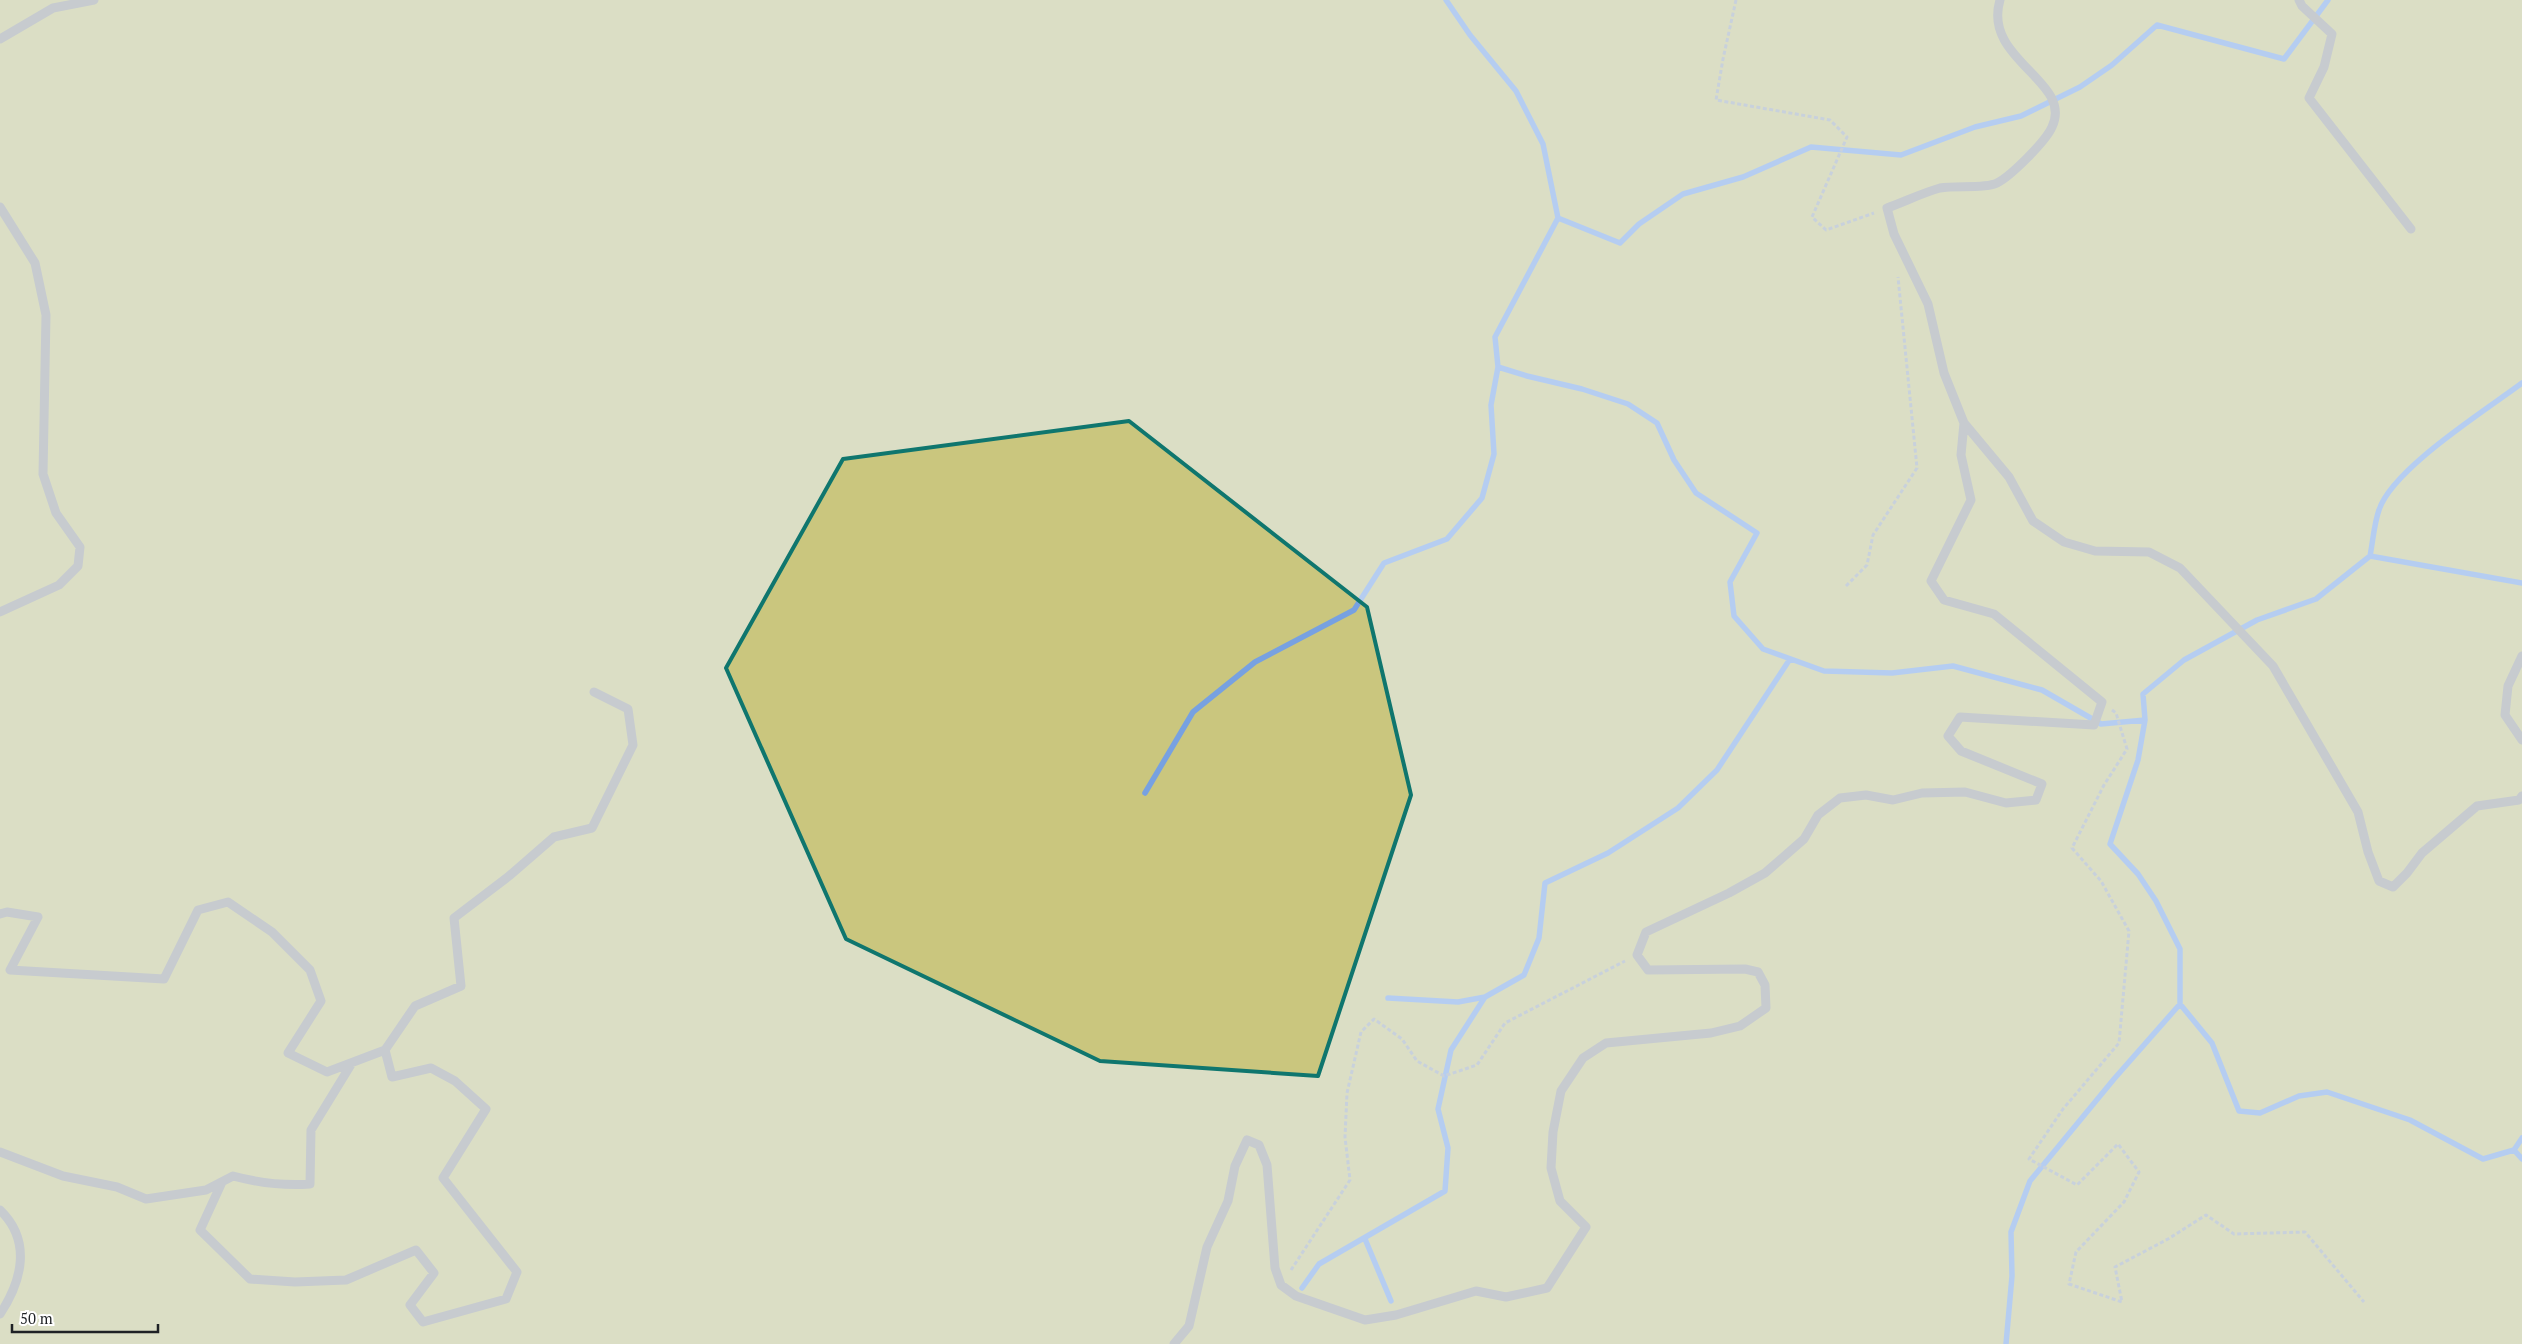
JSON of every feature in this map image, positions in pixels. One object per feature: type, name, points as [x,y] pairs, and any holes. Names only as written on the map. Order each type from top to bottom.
[{"type":"lane","points":[[0,39],[53,8],[94,0]]},
{"type":"lane","points":[[2000,0],[1996,12],[2002,37],[2013,56],[2051,93],[2055,109],[2053,126],[2034,152],[1996,184],[1941,188],[1887,208],[1894,234],[1928,304],[1944,373],[1964,423],[2009,478],[2033,522],[2064,542],[2095,551],[2149,552],[2180,568],[2273,666],[2358,812],[2368,852],[2379,881],[2393,887],[2407,873],[2422,853],[2477,806],[2519,800],[2522,796]]},
{"type":"lane","points":[[2299,0],[2302,6],[2332,34],[2324,67],[2309,98],[2411,229]]},
{"type":"lane","points":[[0,207],[35,263],[46,315],[43,474],[56,514],[80,547],[78,566],[59,585],[0,612]]},
{"type":"lane","points":[[1174,1344],[1189,1326],[1207,1247],[1228,1201],[1235,1166],[1247,1140],[1259,1145],[1267,1165],[1270,1230],[1275,1268],[1281,1285],[1296,1296],[1365,1320],[1396,1315],[1476,1291],[1506,1297],[1547,1288],[1586,1227],[1560,1202],[1551,1168],[1553,1132],[1562,1091],[1583,1058],[1606,1043],[1712,1033],[1740,1026],[1766,1008],[1765,985],[1758,972],[1745,969],[1648,970],[1637,955],[1646,932],[1729,893],[1765,872],[1804,840],[1818,815],[1840,798],[1866,795],[1893,800],[1922,793],[1965,792],[2006,803],[2036,800],[2042,784],[1962,751],[1948,736],[1960,716],[2094,725],[2102,702],[1994,614],[1944,600],[1931,581],[1970,500],[1961,455],[1964,423]]},
{"type":"lane","points":[[2522,656],[2508,686],[2505,715],[2522,740]]},
{"type":"lane","points":[[0,914],[8,912],[38,917],[10,970],[164,979],[198,910],[228,902],[272,932],[310,970],[321,1001],[288,1053],[327,1072],[385,1050],[415,1006],[461,986],[454,918],[509,876],[554,837],[592,828],[633,745],[628,709],[594,692]]},
{"type":"lane","points":[[222,1182],[200,1230],[250,1279],[295,1282],[346,1280],[416,1250],[434,1273],[410,1305],[423,1322],[506,1299],[517,1272],[443,1178],[486,1109],[455,1081],[431,1068],[392,1077],[385,1050]]},
{"type":"lane","points":[[0,1152],[63,1176],[117,1187],[146,1199],[206,1190],[233,1176],[260,1184],[287,1186],[310,1184],[311,1130],[352,1062]]},
{"type":"lane","points":[[0,1210],[18,1234],[21,1262],[13,1294],[0,1314]]},
{"type":"path","points":[[1736,0],[1716,100],[1830,120],[1847,137],[1812,217],[1826,230],[1887,208]]},
{"type":"path","points":[[1846,586],[1867,565],[1873,535],[1917,468],[1898,273]]},
{"type":"path","points":[[2102,702],[2116,713],[2127,749],[2104,785],[2072,848],[2101,881],[2129,931],[2119,1043],[2063,1109],[2029,1159],[2076,1185],[2118,1144],[2139,1172],[2124,1202],[2076,1252],[2069,1284],[2122,1302],[2115,1267],[2168,1239],[2206,1215],[2234,1234],[2305,1232],[2364,1302]]},
{"type":"path","points":[[1281,1285],[1350,1180],[1345,1137],[1347,1093],[1361,1032],[1374,1019],[1402,1039],[1418,1061],[1444,1076],[1478,1066],[1505,1023],[1575,989],[1637,955]]},
{"type":"highlighted area","points":[[1129,421],[1367,607],[1411,795],[1318,1076],[1100,1061],[846,939],[726,668],[843,459]]},
{"type":"shaded area","points":[[0,0],[2522,0],[2522,1344],[0,1344]]},
{"type":"waterway","points":[[1446,0],[1470,35],[1516,91],[1543,144],[1558,218],[1495,337],[1498,367],[1582,389],[1628,404],[1657,423],[1674,460],[1696,493],[1757,533],[1730,582],[1734,616],[1763,649],[1824,671],[1892,673],[1953,666],[2042,690],[2101,724],[2145,720],[2138,760],[2110,844],[2138,874],[2156,901],[2180,949],[2180,1004],[2212,1043],[2239,1111],[2260,1113],[2299,1096],[2327,1092],[2410,1120],[2483,1159],[2514,1150],[2522,1159]]},
{"type":"waterway","points":[[1558,218],[1620,243],[1639,224],[1683,194],[1743,177],[1811,147],[1901,155],[1975,127],[2021,116],[2080,87],[2112,65],[2157,25],[2284,59],[2328,0]]},
{"type":"waterway","points":[[1145,793],[1193,712],[1255,662],[1354,610],[1384,563],[1447,539],[1482,498],[1494,454],[1491,405],[1498,367]]},
{"type":"waterway","points":[[2370,556],[2379,510],[2387,494],[2420,459],[2464,424],[2522,383]]},
{"type":"waterway","points":[[2145,720],[2143,694],[2184,660],[2257,620],[2316,599],[2370,556],[2522,583]]},
{"type":"waterway","points":[[1302,1288],[1319,1264],[1445,1191],[1448,1148],[1438,1109],[1451,1050],[1485,997],[1524,975],[1539,938],[1545,883],[1608,853],[1678,808],[1717,770],[1790,659]]},
{"type":"waterway","points":[[1388,998],[1458,1002],[1485,997]]},
{"type":"waterway","points":[[2006,1344],[2012,1276],[2011,1232],[2030,1181],[2114,1079],[2180,1004]]},
{"type":"waterway","points":[[2514,1150],[2522,1138]]},
{"type":"waterway","points":[[1365,1239],[1391,1301]]}]
